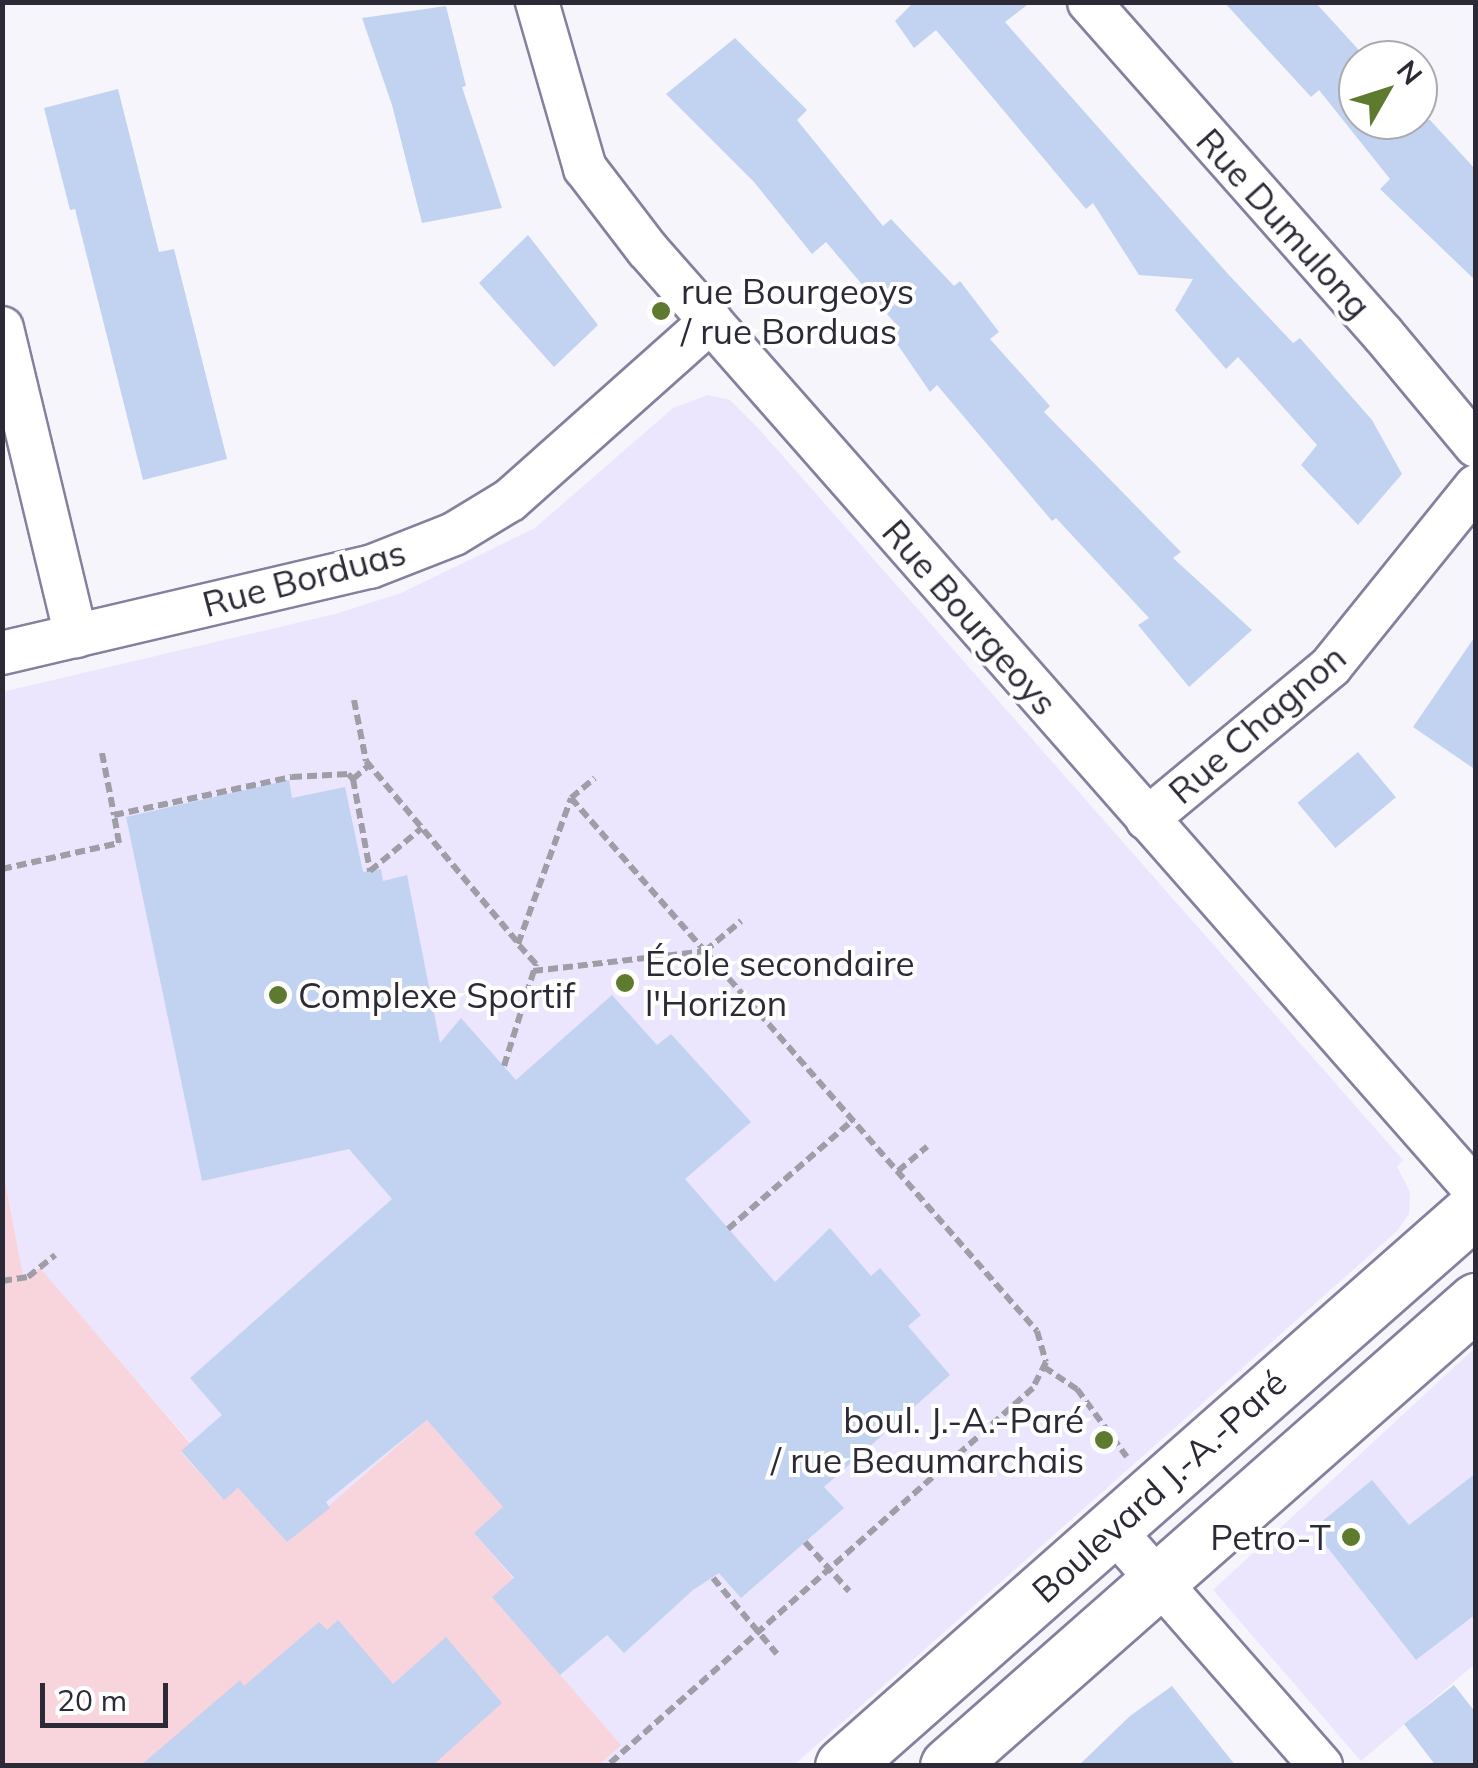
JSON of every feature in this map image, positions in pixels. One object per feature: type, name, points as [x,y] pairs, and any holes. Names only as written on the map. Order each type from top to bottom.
[{"type":"street","name":"Rue Bourgeoys","points":[[537,2],[584,168],[711,321],[1476,1191]]},
{"type":"street","name":"Rue Dumulong","points":[[1089,2],[1382,333],[1476,446]]},
{"type":"street","name":"Rue Borduas","points":[[2,653],[370,567],[469,526],[510,500],[711,321]]},
{"type":"street","points":[[2,328],[76,636]]},
{"type":"street","name":"Rue Chagnon","points":[[1147,819],[1331,666],[1476,486]]},
{"type":"street","name":"Boulevard J.-A.-Paré","points":[[843,1766],[1476,1208]]},
{"type":"street","name":"Boulevard J.-A.-Paré","points":[[948,1766],[1476,1301]]},
{"type":"street","points":[[1112,1528],[1321,1766]]},
{"type":"path","points":[[354,700],[369,765],[536,964],[504,1066]]},
{"type":"path","points":[[2,869],[119,842],[102,753]]},
{"type":"path","points":[[353,779],[369,765]]},
{"type":"path","points":[[114,816],[292,778],[348,774],[353,779],[370,871],[422,828]]},
{"type":"path","points":[[518,944],[571,798],[595,778]]},
{"type":"path","points":[[571,798],[1038,1331],[1044,1345],[1044,1367],[1032,1388],[607,1766]]},
{"type":"path","points":[[533,971],[705,951],[741,921]]},
{"type":"path","points":[[728,1229],[853,1120]]},
{"type":"path","points":[[898,1171],[927,1147]]},
{"type":"path","points":[[2,1281],[28,1277],[55,1255]]},
{"type":"path","points":[[1044,1367],[1078,1389],[1137,1470]]},
{"type":"path","points":[[805,1542],[848,1591]]},
{"type":"path","points":[[713,1578],[777,1654]]},
{"type":"shaded area","name":"École secondaire l'Horizon","points":[[708,395],[730,400],[759,429],[1403,1160],[1397,1167],[1410,1192],[1409,1214],[1397,1231],[794,1765],[598,1765],[620,1744],[493,1597],[514,1578],[474,1533],[427,1420],[287,1542],[238,1488],[224,1500],[181,1451],[190,1442],[40,1269],[23,1277],[2,1164],[2,692],[335,614],[401,593],[535,528],[673,408]]},
{"type":"shaded area","points":[[2,1165],[23,1276],[40,1268],[190,1443],[181,1452],[223,1499],[238,1488],[287,1542],[427,1420],[503,1507],[474,1533],[514,1579],[493,1597],[621,1745],[598,1766],[3,1765]]},
{"type":"shaded area","points":[[1475,1348],[1475,1664],[1361,1761],[1213,1590]]},
{"type":"building","points":[[914,2],[1031,2],[1005,22],[1228,274],[1293,343],[1300,338],[1372,420],[1402,474],[1358,525],[1301,465],[1317,445],[1238,357],[1226,369],[1175,310],[1193,279],[1139,275],[1093,203],[1086,209],[936,30],[914,48],[895,21]]},
{"type":"building","points":[[1224,2],[1315,2],[1350,40],[1338,40],[1338,114],[1319,90],[1311,97]]},
{"type":"building","points":[[446,6],[466,86],[462,87],[502,208],[422,223],[392,105],[362,18]]},
{"type":"building","points":[[735,38],[807,110],[797,120],[883,226],[891,219],[954,286],[960,281],[999,332],[990,339],[1050,406],[1044,412],[1181,552],[1173,558],[1252,630],[1189,687],[1138,625],[1149,618],[1056,518],[1052,521],[937,385],[930,392],[891,335],[899,328],[826,242],[812,254],[754,182],[666,94]]},
{"type":"building","points":[[118,89],[159,252],[174,249],[227,459],[143,480],[75,209],[70,210],[44,108]]},
{"type":"building","points":[[1438,129],[1476,170],[1476,281],[1380,189],[1390,179],[1359,140],[1438,140]]},
{"type":"building","points":[[528,235],[598,325],[554,367],[479,283]]},
{"type":"building","points":[[1476,635],[1476,770],[1413,727]]},
{"type":"building","points":[[1358,752],[1396,797],[1335,848],[1297,803]]},
{"type":"building","points":[[289,780],[292,798],[345,787],[363,872],[381,869],[383,881],[407,875],[440,1043],[461,1018],[516,1080],[612,995],[657,1045],[671,1034],[751,1122],[685,1179],[775,1282],[830,1228],[871,1276],[880,1268],[921,1315],[908,1326],[950,1375],[824,1487],[844,1508],[741,1598],[719,1573],[693,1590],[624,1653],[607,1635],[560,1675],[492,1597],[514,1578],[474,1533],[503,1507],[427,1420],[326,1502],[330,1508],[287,1542],[238,1488],[224,1500],[181,1451],[222,1415],[190,1378],[392,1199],[349,1149],[202,1181],[126,817]]},
{"type":"building","points":[[1476,1473],[1476,1614],[1416,1660],[1313,1529],[1372,1480],[1409,1525]]},
{"type":"building","points":[[338,1620],[393,1684],[446,1637],[502,1703],[432,1766],[140,1766],[240,1680],[244,1686],[319,1622],[327,1630]]},
{"type":"building","points":[[1454,1685],[1476,1713],[1476,1766],[1436,1766],[1404,1724]]},
{"type":"building","points":[[1172,1686],[1236,1766],[1078,1766],[1130,1716]]},
{"type":"place","name":"rue Bourgeoys / rue Borduas","points":[[661,311]]},
{"type":"place","name":"École secondaire l'Horizon","points":[[625,983]]},
{"type":"place","name":"Complexe Sportif","points":[[278,995]]},
{"type":"place","name":"boul. J.-A.-Paré / rue Beaumarchais","points":[[1104,1440]]},
{"type":"place","name":"Petro-T","points":[[1351,1537]]}]
